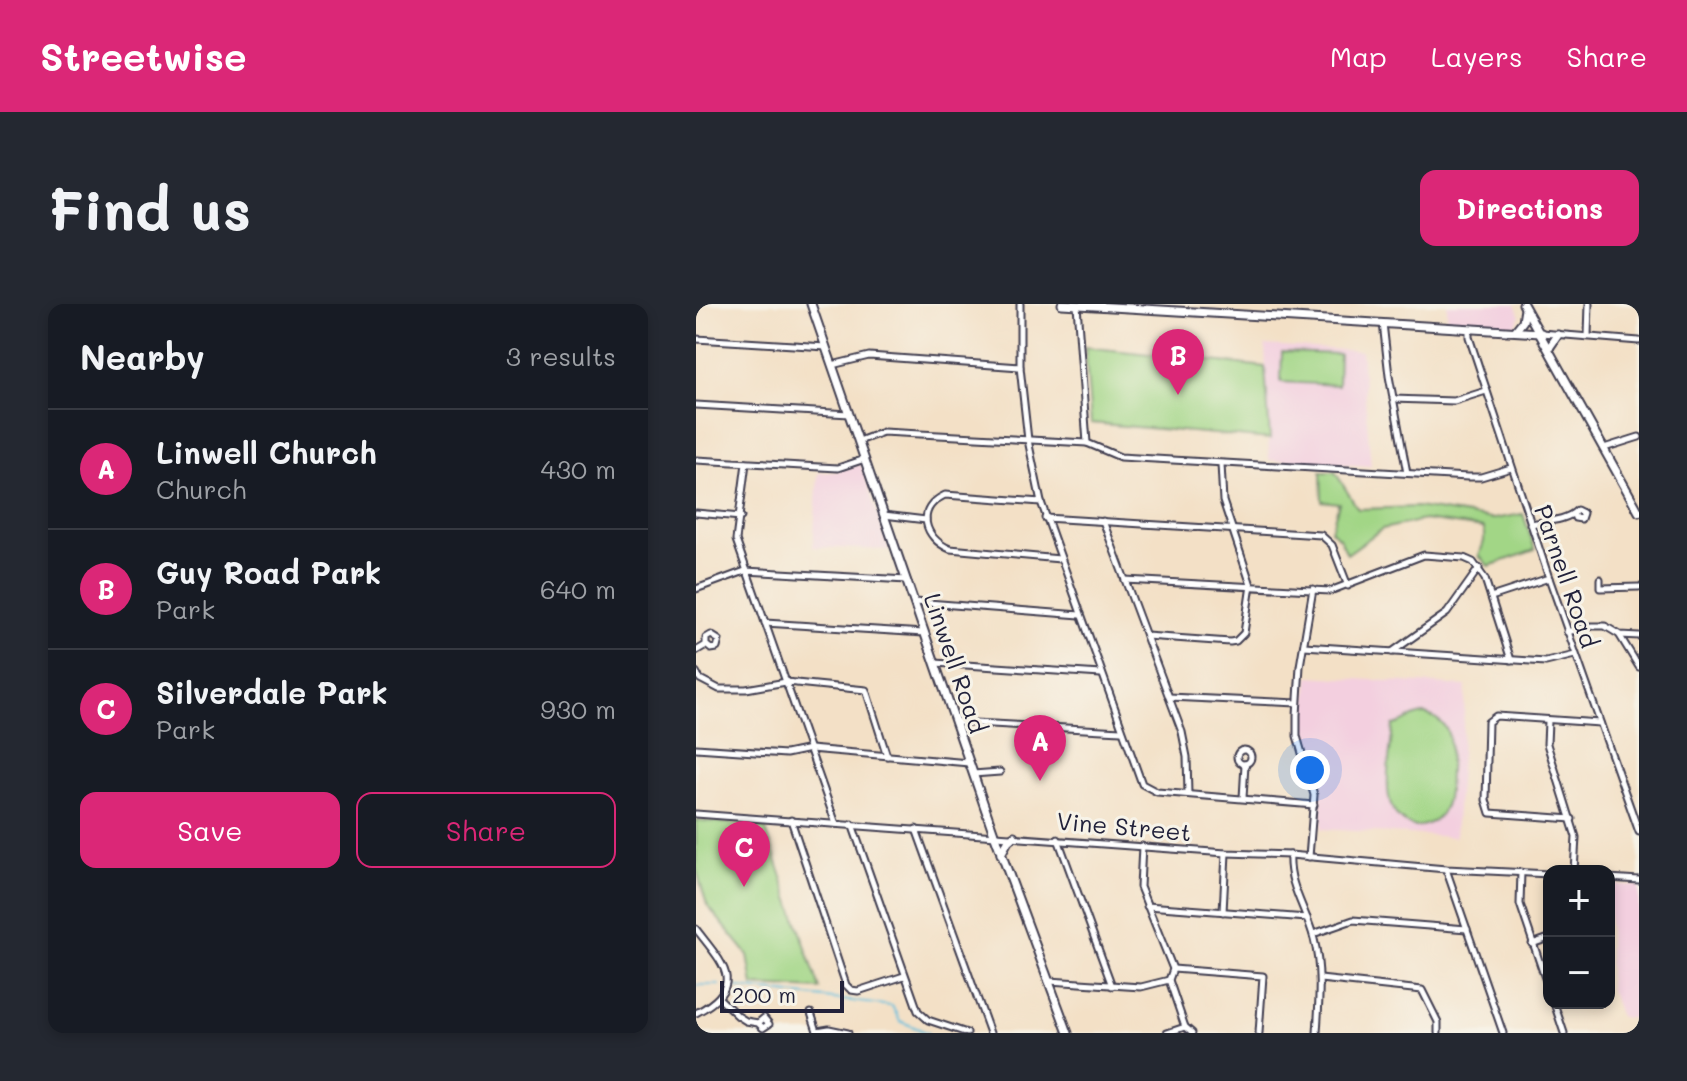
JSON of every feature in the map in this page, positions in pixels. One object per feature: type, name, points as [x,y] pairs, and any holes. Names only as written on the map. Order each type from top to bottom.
[{"type":"main road","name":"Linwell Road","points":[[811,304],[1001,854],[1068,1033]]},
{"type":"main road","points":[[1062,304],[1241,311],[1541,333]]},
{"type":"main road","points":[[1514,331],[1522,325],[1524,306]]},
{"type":"main road","points":[[1524,306],[1639,512]]},
{"type":"main road","points":[[1549,348],[1558,335]]},
{"type":"main road","points":[[1001,854],[1014,836]]},
{"type":"street","points":[[1020,304],[1020,367],[1028,440],[1045,518],[1142,784],[1157,792],[1314,805]]},
{"type":"street","points":[[1588,336],[1589,304]]},
{"type":"street","points":[[1077,305],[1087,443]]},
{"type":"street","points":[[1383,323],[1407,473]]},
{"type":"street","name":"Parnell Road","points":[[1469,329],[1511,468],[1575,655],[1636,815],[1639,832]]},
{"type":"street","points":[[1541,333],[1639,341]]},
{"type":"street","points":[[696,339],[826,347]]},
{"type":"street","points":[[832,365],[869,356],[1020,367]]},
{"type":"street","points":[[1393,399],[1454,401],[1486,391]]},
{"type":"street","points":[[696,405],[849,414]]},
{"type":"street","points":[[859,441],[883,432],[1087,443],[1120,457],[1481,477],[1511,468]]},
{"type":"street","points":[[1603,449],[1639,437]]},
{"type":"street","points":[[696,460],[838,468],[865,459]]},
{"type":"street","points":[[746,463],[736,540],[836,824]]},
{"type":"street","points":[[1146,636],[1236,641],[1246,627],[1251,585],[1223,501],[1221,464]]},
{"type":"street","points":[[1041,502],[945,495],[932,501],[926,510],[926,520],[937,541],[950,549],[1060,559]]},
{"type":"street","points":[[696,513],[741,517]]},
{"type":"street","points":[[884,515],[926,520]]},
{"type":"street","points":[[1530,524],[1574,515]]},
{"type":"street","points":[[1045,518],[1321,535],[1332,545],[1348,586]]},
{"type":"street","points":[[1103,521],[1185,742],[1188,794]]},
{"type":"street","points":[[1125,580],[1330,591],[1424,555],[1464,558],[1479,568],[1511,660]]},
{"type":"street","points":[[1392,652],[1447,613],[1479,568]]},
{"type":"street","points":[[696,589],[745,571],[907,580]]},
{"type":"street","points":[[1491,597],[1549,578]]},
{"type":"street","points":[[1600,579],[1600,591],[1639,587]]},
{"type":"street","points":[[1309,857],[1314,805],[1312,783],[1297,736],[1297,703],[1313,589]]},
{"type":"street","points":[[914,602],[1080,615]]},
{"type":"street","points":[[765,623],[924,633]]},
{"type":"street","points":[[1567,632],[1605,626],[1620,635],[1639,636]]},
{"type":"street","points":[[1620,635],[1639,667]]},
{"type":"street","points":[[696,651],[706,645]]},
{"type":"street","points":[[1304,646],[1551,662],[1575,655]]},
{"type":"street","points":[[934,663],[1101,674]]},
{"type":"street","points":[[696,672],[700,679],[719,689],[746,689],[786,682],[864,690],[887,756]]},
{"type":"street","points":[[1169,697],[1297,703]]},
{"type":"street","points":[[1572,819],[1495,814],[1487,808],[1486,758],[1490,719],[1496,716],[1600,723]]},
{"type":"street","points":[[1548,721],[1547,744],[1576,837],[1574,865]]},
{"type":"street","points":[[955,722],[1122,731]]},
{"type":"street","points":[[696,748],[786,754],[810,749],[969,763]]},
{"type":"street","points":[[1243,798],[1245,764]]},
{"type":"street","points":[[973,774],[1000,772]]},
{"type":"street","name":"Vine Street","points":[[696,814],[1543,874]]},
{"type":"street","points":[[791,820],[846,985],[855,991],[904,976]]},
{"type":"street","points":[[852,824],[918,1011],[923,1017],[967,1033]]},
{"type":"street","points":[[916,829],[990,1033]]},
{"type":"street","points":[[1058,839],[1112,986]]},
{"type":"street","points":[[1142,846],[1140,887],[1173,969],[1169,980],[1185,1027],[1192,1033]]},
{"type":"street","points":[[1223,912],[1226,853]]},
{"type":"street","points":[[1290,855],[1290,878],[1313,934],[1320,979],[1317,1033]]},
{"type":"street","points":[[1446,869],[1503,1033]]},
{"type":"street","points":[[1521,872],[1520,904],[1543,974]]},
{"type":"street","points":[[1615,878],[1639,880]]},
{"type":"street","points":[[1147,906],[1307,918]]},
{"type":"street","points":[[1313,934],[1353,920],[1467,929]]},
{"type":"street","points":[[696,1013],[720,999],[726,989],[726,969],[697,933]]},
{"type":"street","points":[[1532,944],[1543,940]]},
{"type":"street","points":[[1173,969],[1263,976],[1259,1033]]},
{"type":"street","points":[[1320,979],[1422,990],[1438,1022],[1438,1033]]},
{"type":"street","points":[[1049,981],[1141,987],[1169,980]]},
{"type":"street","points":[[720,999],[738,1016],[758,1023]]},
{"type":"street","points":[[1556,1009],[1564,1033]]},
{"type":"street","points":[[811,1013],[817,1032],[829,1029],[848,1033]]},
{"type":"street","points":[[1167,1033],[1185,1027]]},
{"type":"shaded area","points":[[1447,304],[1515,304],[1520,316],[1515,326],[1447,321]]},
{"type":"shaded area","points":[[1265,345],[1361,351],[1371,466],[1269,460]]},
{"type":"shaded area","points":[[861,464],[889,550],[813,547],[818,473]]},
{"type":"shaded area","points":[[1309,676],[1466,686],[1455,837],[1322,829],[1321,788],[1305,723]]},
{"type":"shaded area","points":[[1615,884],[1639,886],[1639,1019],[1620,1017],[1615,1003]]},
{"type":"green space","points":[[1085,347],[1265,367],[1270,439],[1091,423]]},
{"type":"green space","points":[[1282,352],[1339,354],[1338,385],[1281,382]]},
{"type":"green space","points":[[1321,472],[1335,472],[1358,509],[1417,507],[1494,519],[1523,514],[1535,550],[1489,566],[1479,556],[1484,528],[1424,520],[1382,529],[1347,554],[1340,539],[1331,530],[1339,503],[1322,501]]},
{"type":"green space","points":[[1425,714],[1442,723],[1449,736],[1448,790],[1441,814],[1435,820],[1416,827],[1403,821],[1394,811],[1389,799],[1388,769],[1393,725]]},
{"type":"green space","points":[[696,820],[765,827],[820,989],[753,986],[748,955],[707,905],[696,868]]},
{"type":"waterway","points":[[696,985],[719,985]]},
{"type":"waterway","points":[[732,987],[892,1006],[900,1021],[928,1033]]},
{"type":"place","name":"Guy Road Park","points":[[1178,395]]},
{"type":"place","name":"Linwell Church","points":[[1040,781]]},
{"type":"place","name":"Silverdale Park","points":[[744,887]]}]
